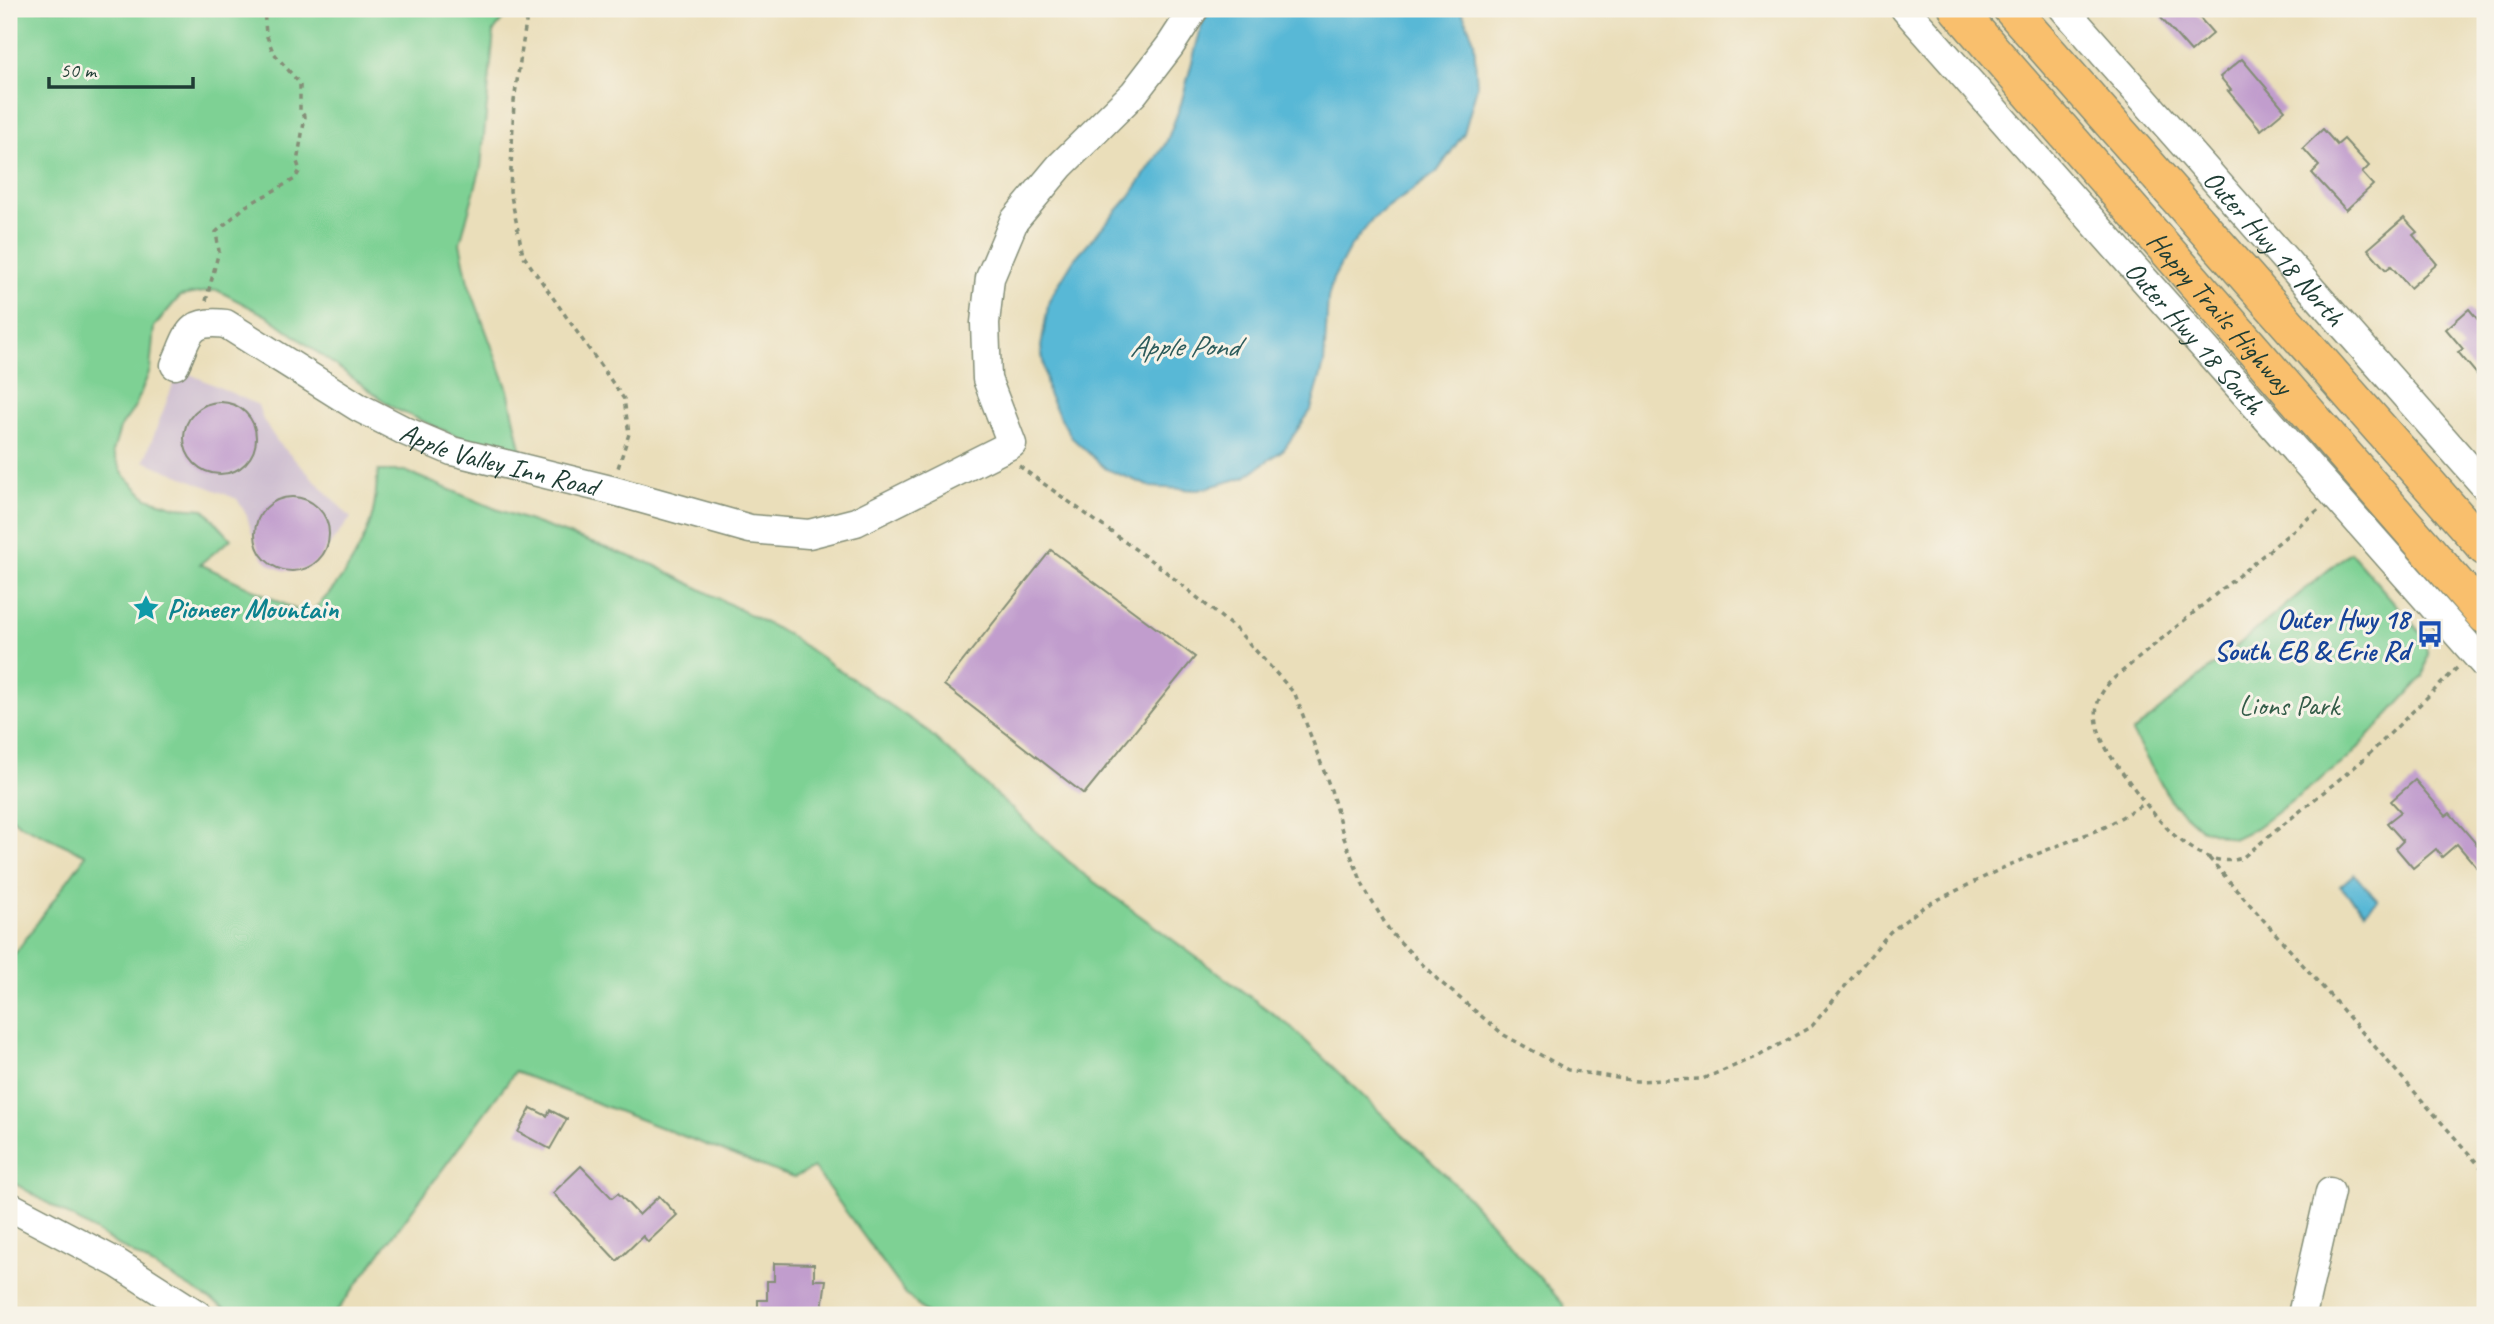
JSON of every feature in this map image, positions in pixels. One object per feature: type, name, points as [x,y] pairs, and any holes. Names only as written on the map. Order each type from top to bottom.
[{"type":"main road","name":"Happy Trails Highway","points":[[1957,9],[2485,616]]},
{"type":"main road","name":"Happy Trails Highway","points":[[2011,9],[2485,548]]},
{"type":"street","points":[[611,490],[750,529],[809,534],[856,522],[1012,444],[987,379],[985,323],[990,278],[1014,221],[1060,166],[1135,93],[1194,9]]},
{"type":"street","name":"Outer Hwy 18 South","points":[[1905,9],[2479,658]]},
{"type":"street","name":"Outer Hwy 18 North","points":[[2064,9],[2485,486]]},
{"type":"street","points":[[175,365],[192,329],[207,322],[213,323]]},
{"type":"street","name":"Apple Valley Inn Road","points":[[213,323],[226,324],[358,407],[452,451],[611,490]]},
{"type":"street","points":[[2302,1315],[2330,1192]]},
{"type":"street","points":[[9,1206],[117,1263],[198,1315]]},
{"type":"path","points":[[213,323],[205,299],[219,251],[216,232],[246,206],[295,179],[300,170],[297,162],[304,117],[300,110],[300,84],[273,52],[266,34],[264,9]]},
{"type":"path","name":"Apple Valley Inn Road","points":[[528,9],[514,101],[510,191],[523,255],[624,399],[629,434],[611,490]]},
{"type":"path","points":[[1012,444],[1018,466],[1160,567],[1238,631],[1294,694],[1365,890],[1391,933],[1438,980],[1504,1035],[1567,1070],[1636,1081],[1702,1079],[1759,1056],[1812,1026],[1889,932],[1925,906],[1998,870],[2105,827],[2145,803]]},
{"type":"path","points":[[2335,496],[2105,687],[2100,695],[2097,713],[2101,737],[2109,753],[2145,803],[2178,839],[2208,857],[2485,1172]]},
{"type":"path","points":[[2208,857],[2234,860],[2249,853],[2362,761],[2479,658]]},
{"type":"shaded area","points":[[179,369],[258,405],[263,420],[277,441],[351,518],[315,563],[293,571],[270,564],[262,555],[247,516],[237,499],[144,461]]},
{"type":"green space","points":[[10,9],[511,9],[494,31],[481,167],[460,243],[468,282],[508,390],[522,453],[461,438],[395,409],[269,317],[217,290],[180,296],[154,327],[150,370],[135,407],[120,428],[113,452],[123,474],[147,498],[176,507],[204,509],[231,539],[200,564],[307,615],[337,584],[360,547],[373,514],[378,471],[405,471],[496,509],[654,565],[787,634],[925,729],[1078,870],[1291,1027],[1464,1193],[1563,1304],[1566,1315],[928,1315],[906,1294],[814,1168],[793,1178],[515,1072],[334,1315],[236,1315],[9,1180],[9,962],[86,855],[19,824],[9,815]]},
{"type":"green space","name":"Lions Park","points":[[2350,552],[2421,633],[2428,654],[2423,677],[2349,758],[2256,828],[2233,839],[2200,828],[2172,803],[2132,733]]},
{"type":"water","name":"Apple Pond","points":[[1211,9],[1461,9],[1474,40],[1477,87],[1464,133],[1437,172],[1373,219],[1349,249],[1333,279],[1328,298],[1324,364],[1311,410],[1284,449],[1245,477],[1198,490],[1151,487],[1106,469],[1071,437],[1048,394],[1041,347],[1049,300],[1074,259],[1130,196],[1166,143],[1181,104],[1202,24]]},
{"type":"water","points":[[2354,874],[2378,900],[2365,912],[2340,886]]},
{"type":"building","points":[[2172,9],[2192,9],[2213,33],[2191,52],[2161,18]]},
{"type":"building","points":[[2242,59],[2285,110],[2261,130],[2228,91],[2231,90],[2220,77]]},
{"type":"building","points":[[2323,129],[2337,145],[2344,139],[2369,166],[2362,173],[2373,185],[2346,210],[2312,173],[2319,166],[2303,148]]},
{"type":"building","points":[[2404,218],[2417,232],[2413,235],[2437,264],[2410,288],[2391,266],[2386,270],[2368,249]]},
{"type":"building","points":[[2469,309],[2485,328],[2485,384],[2458,352],[2463,349],[2446,329]]},
{"type":"building","points":[[220,402],[240,408],[250,418],[256,438],[250,458],[240,468],[220,474],[200,468],[190,458],[184,438],[190,418],[200,408]]},
{"type":"building","points":[[292,497],[306,500],[318,508],[326,520],[329,534],[326,548],[318,560],[306,568],[292,571],[278,568],[266,560],[258,548],[255,534],[258,520],[266,508],[278,500]]},
{"type":"building","points":[[1051,550],[1195,657],[1084,794],[944,685]]},
{"type":"building","points":[[2415,780],[2446,816],[2450,813],[2485,854],[2485,877],[2457,844],[2442,857],[2436,849],[2413,868],[2396,848],[2403,841],[2387,823],[2401,812],[2391,801]]},
{"type":"building","points":[[531,1108],[547,1116],[550,1110],[567,1119],[550,1149],[518,1132]]},
{"type":"building","points":[[581,1166],[612,1198],[618,1193],[639,1215],[659,1196],[677,1215],[648,1242],[643,1236],[617,1261],[553,1193]]},
{"type":"building","points":[[774,1263],[814,1264],[814,1280],[826,1280],[821,1315],[758,1315],[758,1300],[767,1300],[767,1281],[774,1281]]},
{"type":"place","name":"Pioneer Mountain","points":[[146,608]]},
{"type":"place","name":"Outer Hwy 18 South EB & Erie Rd","points":[[2430,634]]}]
